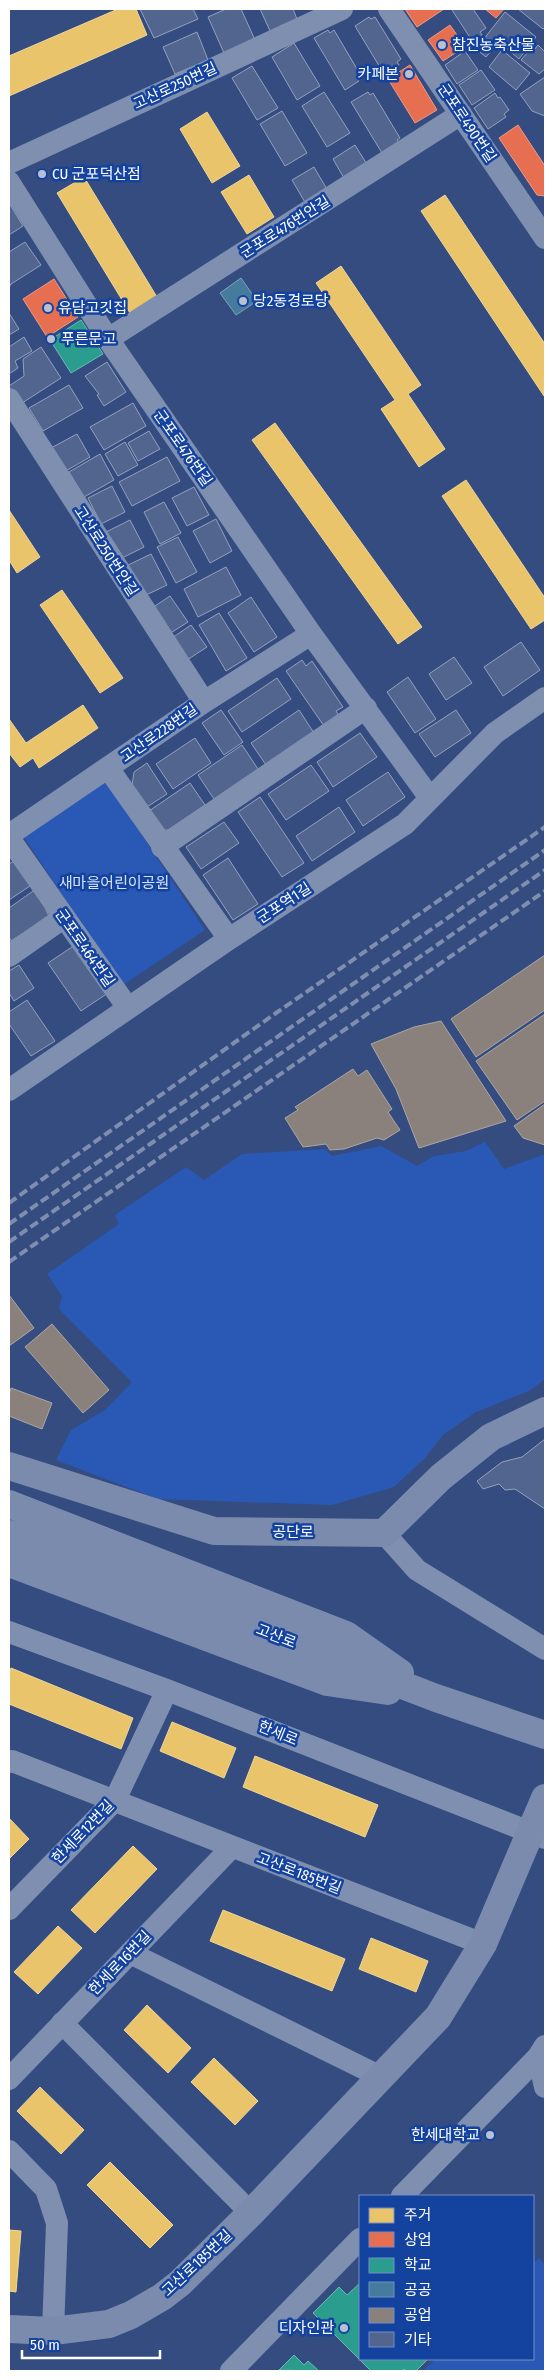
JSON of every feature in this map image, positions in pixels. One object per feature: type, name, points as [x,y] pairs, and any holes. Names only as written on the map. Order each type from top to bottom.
[{"type":"street","name":"고산로250번길","points":[[9,163],[342,9]]},
{"type":"street","name":"군포로490번길","points":[[388,9],[542,226]]},
{"type":"street","name":"군포로476번안길","points":[[108,339],[462,114]]},
{"type":"street","name":"군포로476번길","points":[[9,182],[108,339],[311,634],[430,798]]},
{"type":"street","name":"고산로250번안길","points":[[9,399],[204,702]]},
{"type":"street","name":"고산로228번길","points":[[9,837],[204,702],[311,634]]},
{"type":"street","name":"군포역1길","points":[[9,1090],[229,939],[405,824],[496,733],[545,698]]},
{"type":"street","points":[[162,847],[366,708]]},
{"type":"street","points":[[108,768],[162,847],[229,939]]},
{"type":"street","name":"군포로464번길","points":[[9,837],[63,918],[128,1008]]},
{"type":"street","points":[[9,956],[63,918]]},
{"type":"street","points":[[545,1411],[492,1437],[441,1477],[384,1533],[417,1570],[545,1649]]},
{"type":"street","name":"공단로","points":[[9,1466],[214,1531],[384,1533]]},
{"type":"street","points":[[9,1504],[346,1635],[436,1698]]},
{"type":"street","name":"고산로","points":[[9,1534],[436,1698],[543,1733]]},
{"type":"street","points":[[9,1563],[327,1682],[436,1698]]},
{"type":"street","name":"한세로","points":[[9,1632],[167,1690],[538,1836]]},
{"type":"street","name":"한세로12번길","points":[[9,1909],[115,1800],[167,1690]]},
{"type":"street","name":"고산로185번길","points":[[9,1762],[12,1761],[115,1800],[483,1944]]},
{"type":"street","name":"고산로185번길","points":[[9,2329],[53,2331],[109,2324],[132,2315],[180,2283],[251,2213],[438,2017],[483,1944],[538,1836],[545,1798]]},
{"type":"street","name":"한세로16번길","points":[[9,2079],[232,1847]]},
{"type":"street","points":[[130,1953],[381,2077]]},
{"type":"street","points":[[62,2023],[251,2213]]},
{"type":"street","points":[[542,2052],[545,2087]]},
{"type":"street","points":[[403,2195],[542,2052]]},
{"type":"street","points":[[9,2151],[46,2189],[57,2224],[53,2331]]},
{"type":"street","points":[[231,2371],[359,2240]]},
{"type":"green space","name":"새마을어린이공원","points":[[106,781],[205,930],[123,985],[23,836]]},
{"type":"green space","points":[[485,1142],[504,1169],[545,1154],[545,1379],[529,1391],[476,1412],[443,1435],[425,1458],[394,1487],[332,1505],[158,1499],[56,1460],[71,1430],[105,1410],[132,1382],[59,1309],[62,1296],[47,1274],[119,1224],[115,1215],[186,1167],[204,1180],[242,1154],[325,1149],[332,1156],[381,1146],[417,1166],[434,1156],[466,1151]]},
{"type":"green space","points":[[539,2258],[545,2265],[545,2371],[423,2371],[434,2360],[534,2360],[534,2263]]},
{"type":"building: 주거","points":[[118,9],[136,9],[147,35],[9,96],[9,56]]},
{"type":"building: 주거","points":[[207,112],[240,166],[212,183],[180,129]]},
{"type":"building: 주거","points":[[249,175],[274,217],[247,234],[221,192]]},
{"type":"building: 주거","points":[[84,177],[160,302],[133,318],[57,193]]},
{"type":"building: 주거","points":[[445,195],[545,344],[544,396],[421,211]]},
{"type":"building: 주거","points":[[341,266],[421,385],[408,394],[445,449],[419,467],[381,409],[395,400],[316,283]]},
{"type":"building: 주거","points":[[275,423],[422,627],[398,644],[252,440]]},
{"type":"building: 주거","points":[[466,480],[545,598],[545,620],[531,629],[442,496]]},
{"type":"building: 주거","points":[[9,510],[40,557],[17,573],[9,560]]},
{"type":"building: 주거","points":[[62,590],[123,678],[100,693],[40,605]]},
{"type":"building: 주거","points":[[83,705],[98,728],[39,768],[33,758],[20,767],[9,753],[9,719],[26,743]]},
{"type":"building: 주거","points":[[11,1668],[133,1718],[121,1749],[9,1704],[9,1674]]},
{"type":"building: 주거","points":[[172,1722],[236,1748],[224,1778],[160,1751]]},
{"type":"building: 주거","points":[[255,1756],[378,1805],[365,1837],[243,1787]]},
{"type":"building: 주거","points":[[9,1818],[29,1839],[9,1859]]},
{"type":"building: 주거","points":[[133,1846],[157,1869],[95,1933],[71,1910]]},
{"type":"building: 주거","points":[[223,1910],[345,1959],[332,1991],[210,1941]]},
{"type":"building: 주거","points":[[58,1926],[82,1948],[38,1994],[14,1972]]},
{"type":"building: 주거","points":[[371,1938],[428,1961],[416,1992],[359,1969]]},
{"type":"building: 주거","points":[[147,2005],[191,2048],[168,2073],[124,2030]]},
{"type":"building: 주거","points":[[214,2058],[258,2101],[235,2125],[191,2082]]},
{"type":"building: 주거","points":[[40,2087],[84,2130],[61,2154],[17,2111]]},
{"type":"building: 주거","points":[[110,2162],[173,2225],[150,2248],[87,2185]]},
{"type":"building: 주거","points":[[9,2230],[21,2231],[16,2292],[9,2291]]},
{"type":"building: 상업","points":[[405,9],[444,9],[417,27]]},
{"type":"building: 상업","points":[[485,9],[504,9],[496,18]]},
{"type":"building: 상업","points":[[450,25],[457,35],[452,38],[460,50],[443,61],[428,40]]},
{"type":"building: 상업","points":[[410,65],[437,110],[415,123],[388,79]]},
{"type":"building: 상업","points":[[518,125],[545,166],[545,196],[537,195],[499,138]]},
{"type":"building: 상업","points":[[54,279],[78,317],[47,337],[23,299]]},
{"type":"building: 학교","points":[[81,320],[103,354],[71,373],[50,340]]},
{"type":"building: 학교","name":"디자인관","points":[[359,2284],[359,2359],[313,2313],[339,2287],[347,2295]]},
{"type":"building: 학교","points":[[294,2355],[304,2365],[308,2361],[319,2371],[279,2370]]},
{"type":"building: 학교","name":"디자인관","points":[[360,2360],[427,2360],[416,2371],[406,2371],[404,2369],[401,2371],[371,2371]]},
{"type":"building: 공공","points":[[241,278],[257,301],[236,315],[220,293]]},
{"type":"building: 공업","points":[[545,955],[545,1010],[476,1057],[451,1019]]},
{"type":"building: 공업","points":[[545,1014],[545,1101],[517,1120],[476,1061]]},
{"type":"building: 공업","points":[[441,1021],[506,1121],[419,1148],[396,1089],[371,1044],[414,1027]]},
{"type":"building: 공업","points":[[353,1069],[358,1076],[367,1070],[392,1109],[388,1112],[400,1130],[384,1140],[377,1138],[344,1149],[330,1150],[326,1144],[303,1147],[285,1118],[298,1110],[295,1107]]},
{"type":"building: 공업","points":[[545,1104],[545,1145],[523,1138],[514,1126]]},
{"type":"building: 공업","points":[[9,1295],[34,1328],[9,1346]]},
{"type":"building: 공업","points":[[52,1324],[109,1390],[83,1413],[25,1347]]},
{"type":"building: 공업","points":[[11,1388],[52,1403],[42,1429],[9,1416]]},
{"type":"building: 기타","points":[[140,9],[193,9],[198,19],[154,38]]},
{"type":"building: 기타","points":[[226,9],[241,9],[255,40],[224,53],[208,17]]},
{"type":"building: 기타","points":[[260,9],[293,9],[297,19],[270,31]]},
{"type":"building: 기타","points":[[473,9],[486,28],[480,32],[482,35],[473,42],[452,10]]},
{"type":"building: 기타","points":[[518,9],[545,9],[545,27],[543,29]]},
{"type":"building: 기타","points":[[505,12],[536,37],[519,59],[499,42],[486,57],[476,49]]},
{"type":"building: 기타","points":[[369,17],[371,19],[375,17],[401,59],[397,62],[399,65],[384,74],[355,26]]},
{"type":"building: 기타","points":[[328,30],[330,33],[334,30],[360,74],[356,76],[359,81],[345,90],[314,38]]},
{"type":"building: 기타","points":[[197,32],[208,60],[175,74],[163,47]]},
{"type":"building: 기타","points":[[294,43],[320,86],[297,100],[272,57]]},
{"type":"building: 기타","points":[[538,45],[545,52],[545,69],[539,74],[521,60],[529,51],[532,53]]},
{"type":"building: 기타","points":[[502,50],[530,73],[516,90],[489,67]]},
{"type":"building: 기타","points":[[465,51],[478,70],[457,84],[445,65]]},
{"type":"building: 기타","points":[[252,66],[278,108],[257,120],[232,78]]},
{"type":"building: 기타","points":[[481,70],[495,90],[472,105],[459,85]]},
{"type":"building: 기타","points":[[545,77],[545,116],[532,111],[520,94]]},
{"type":"building: 기타","points":[[324,92],[350,133],[327,147],[302,106]]},
{"type":"building: 기타","points":[[368,92],[370,95],[373,93],[400,138],[397,140],[399,143],[382,153],[351,102]]},
{"type":"building: 기타","points":[[495,93],[509,110],[504,114],[506,117],[488,129],[474,108]]},
{"type":"building: 기타","points":[[282,111],[307,153],[285,166],[260,124]]},
{"type":"building: 기타","points":[[355,145],[368,166],[345,180],[333,159]]},
{"type":"building: 기타","points":[[314,167],[328,191],[306,204],[292,180]]},
{"type":"building: 기타","points":[[9,203],[23,226],[9,235]]},
{"type":"building: 기타","points":[[25,242],[41,265],[11,284],[9,288],[9,252]]},
{"type":"building: 기타","points":[[9,313],[19,329],[9,335]]},
{"type":"building: 기타","points":[[24,337],[32,351],[15,361],[18,368],[9,374],[9,347]]},
{"type":"building: 기타","points":[[41,347],[61,378],[19,405],[9,386],[24,376],[23,359]]},
{"type":"building: 기타","points":[[107,362],[126,392],[104,406],[97,395],[99,394],[85,376]]},
{"type":"building: 기타","points":[[69,385],[83,408],[43,431],[29,408]]},
{"type":"building: 기타","points":[[133,403],[146,426],[104,450],[90,427]]},
{"type":"building: 기타","points":[[149,431],[160,449],[138,461],[128,443]]},
{"type":"building: 기타","points":[[77,434],[90,457],[64,472],[51,448]]},
{"type":"building: 기타","points":[[125,442],[138,465],[118,476],[105,454]]},
{"type":"building: 기타","points":[[100,454],[114,480],[84,497],[69,472]]},
{"type":"building: 기타","points":[[167,457],[180,481],[132,506],[119,482]]},
{"type":"building: 기타","points":[[112,486],[125,512],[101,524],[88,498]]},
{"type":"building: 기타","points":[[194,487],[209,515],[187,526],[172,498]]},
{"type":"building: 기타","points":[[164,502],[181,533],[160,544],[144,512]]},
{"type":"building: 기타","points":[[216,519],[232,551],[210,563],[193,531]]},
{"type":"building: 기타","points":[[130,520],[144,547],[120,559],[106,532]]},
{"type":"building: 기타","points":[[178,537],[197,572],[176,583],[157,547]]},
{"type":"building: 기타","points":[[151,554],[167,585],[144,596],[124,567]]},
{"type":"building: 기타","points":[[226,567],[241,595],[198,617],[184,589]]},
{"type":"building: 기타","points":[[170,596],[188,622],[169,634],[152,608]]},
{"type":"building: 기타","points":[[251,597],[277,637],[254,652],[228,613]]},
{"type":"building: 기타","points":[[219,613],[247,658],[226,671],[199,625]]},
{"type":"building: 기타","points":[[191,625],[207,647],[187,660],[172,638]]},
{"type":"building: 기타","points":[[521,642],[540,670],[503,696],[484,667]]},
{"type":"building: 기타","points":[[454,657],[472,683],[446,700],[429,674]]},
{"type":"building: 기타","points":[[302,660],[306,666],[312,661],[343,707],[336,711],[339,716],[324,726],[286,671]]},
{"type":"building: 기타","points":[[408,677],[436,719],[415,733],[387,692]]},
{"type":"building: 기타","points":[[277,678],[291,699],[242,732],[228,711]]},
{"type":"building: 기타","points":[[221,710],[243,742],[224,755],[202,723]]},
{"type":"building: 기타","points":[[299,710],[314,733],[266,765],[251,743]]},
{"type":"building: 기타","points":[[456,710],[471,733],[435,757],[419,734]]},
{"type":"building: 기타","points":[[360,733],[377,757],[333,787],[317,762]]},
{"type":"building: 기타","points":[[195,738],[211,763],[173,789],[156,764]]},
{"type":"building: 기타","points":[[242,745],[258,769],[214,799],[198,775]]},
{"type":"building: 기타","points":[[147,763],[167,794],[147,807],[132,785],[134,772]]},
{"type":"building: 기타","points":[[311,765],[329,791],[286,820],[268,794]]},
{"type":"building: 기타","points":[[388,772],[405,797],[363,826],[346,800]]},
{"type":"building: 기타","points":[[190,783],[205,805],[168,830],[162,830],[149,811]]},
{"type":"building: 기타","points":[[260,797],[304,863],[282,877],[238,812]]},
{"type":"building: 기타","points":[[339,807],[355,832],[312,861],[296,836]]},
{"type":"building: 기타","points":[[224,822],[239,843],[201,869],[186,847]]},
{"type":"building: 기타","points":[[228,858],[258,904],[233,920],[203,875]]},
{"type":"building: 기타","points":[[14,861],[33,884],[9,900],[9,864]]},
{"type":"building: 기타","points":[[36,889],[49,916],[11,941],[9,937],[9,908]]},
{"type":"building: 기타","points":[[75,945],[108,993],[81,1011],[48,963]]},
{"type":"building: 기타","points":[[19,965],[34,988],[14,1001],[9,993],[9,971]]},
{"type":"building: 기타","points":[[27,1000],[55,1041],[31,1056],[9,1024],[9,1012]]},
{"type":"building: 기타","points":[[545,1439],[545,1509],[515,1489],[505,1490],[499,1484],[483,1489],[477,1481],[502,1462],[522,1457]]},
{"type":"railway","points":[[9,1203],[276,1013],[545,827]]},
{"type":"railway","points":[[9,1224],[545,850]]},
{"type":"railway","points":[[9,1242],[545,870]]},
{"type":"railway","points":[[9,1262],[545,891]]},
{"type":"place","name":"참진농축산물","points":[[442,45]]},
{"type":"place","name":"카페본","points":[[409,74]]},
{"type":"place","name":"CU 군포덕산점","points":[[42,174]]},
{"type":"place","name":"당2동경로당","points":[[243,301]]},
{"type":"place","name":"유담고깃집","points":[[48,308]]},
{"type":"place","name":"푸른문고","points":[[51,339]]},
{"type":"place","name":"한세대학교","points":[[490,2135]]},
{"type":"place","name":"디자인관","points":[[344,2328]]}]
